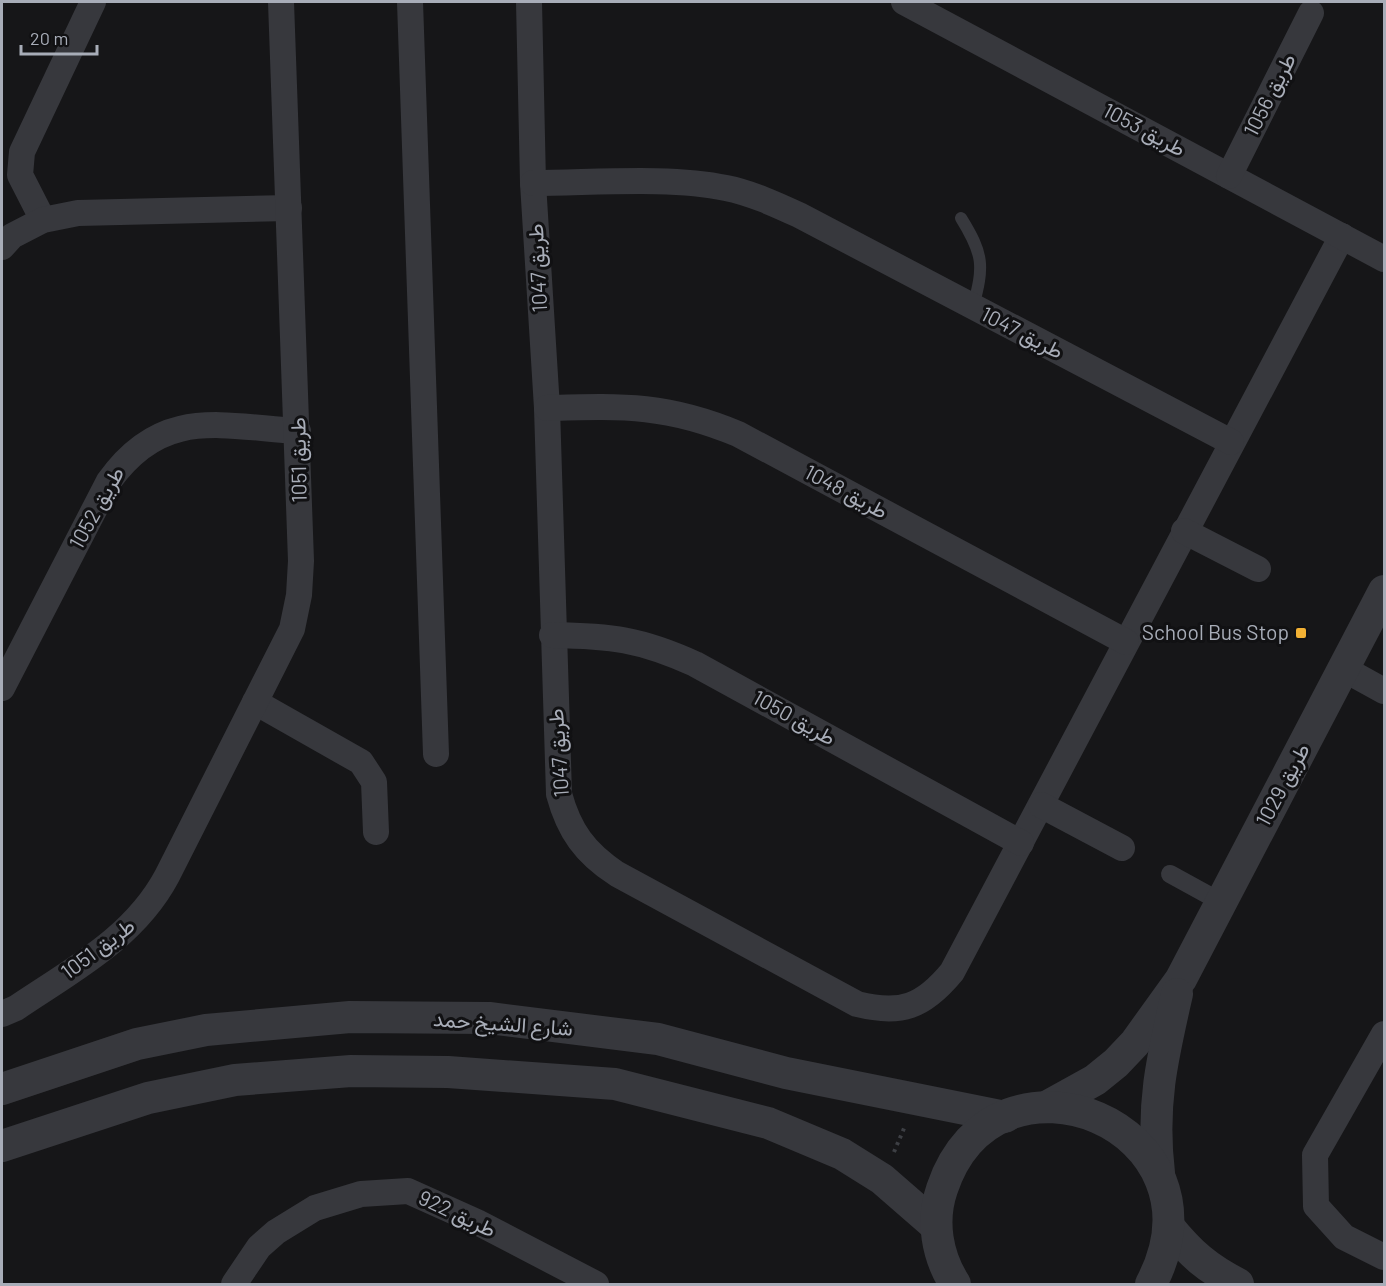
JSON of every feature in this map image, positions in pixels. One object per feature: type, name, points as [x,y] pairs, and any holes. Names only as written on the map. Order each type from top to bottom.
[{"type":"street","points":[[44,220],[20,175],[22,152],[93,2]]},
{"type":"street","name":"طريق 1051","points":[[2,1014],[16,1008],[111,944],[143,914],[156,896],[292,629],[299,596],[298,431],[281,2]]},
{"type":"street","points":[[410,2],[436,754]]},
{"type":"street","name":"طريق 1047","points":[[529,2],[533,183],[546,408],[552,635],[560,794],[566,819],[578,841],[595,860],[856,1005],[883,1011],[910,1006],[934,993],[952,972],[1342,236]]},
{"type":"street","name":"طريق 1053","points":[[904,2],[1384,259]]},
{"type":"street","name":"طريق 1056","points":[[1229,176],[1311,13]]},
{"type":"street","name":"طريق 1047","points":[[533,183],[686,182],[725,188],[763,198],[1231,442]]},
{"type":"street","points":[[2,247],[12,236],[44,220],[78,213],[289,208]]},
{"type":"street","name":"طريق 1048","points":[[546,408],[627,406],[665,410],[702,419],[738,434],[1126,642]]},
{"type":"street","name":"طريق 1052","points":[[2,688],[109,480],[125,459],[146,442],[170,430],[196,425],[298,431]]},
{"type":"street","points":[[1184,531],[1258,569]]},
{"type":"street","name":"طريق 1029","points":[[1048,1106],[1095,1080],[1116,1063],[1135,1043],[1181,979],[1384,591]]},
{"type":"street","name":"طريق 1050","points":[[552,635],[611,636],[668,651],[695,663],[1021,843]]},
{"type":"street","points":[[1344,669],[1384,691]]},
{"type":"street","points":[[255,702],[362,762],[374,782],[376,832]]},
{"type":"street","points":[[1041,805],[1122,848]]},
{"type":"street","points":[[1170,874],[1221,902]]},
{"type":"street","name":"طريق 1029","points":[[1160,1179],[1155,1139],[1156,1099],[1161,1059],[1181,979]]},
{"type":"street","name":"شارع الشيخ حمد","points":[[2,1089],[137,1044],[206,1030],[350,1017],[489,1018],[658,1039],[848,1087],[909,1096],[1005,1117]]},
{"type":"street","points":[[1384,1034],[1315,1155],[1316,1206],[1344,1237],[1384,1257]]},
{"type":"street","points":[[2,1146],[148,1098],[235,1080],[351,1071],[448,1072],[615,1084],[768,1123],[842,1154],[882,1179],[936,1226]]},
{"type":"street","points":[[951,1281],[940,1250],[936,1226],[939,1199],[952,1165],[962,1150],[981,1131],[1005,1117],[1048,1106],[1083,1111],[1115,1125],[1142,1149],[1160,1179],[1167,1203],[1169,1227],[1166,1247],[1151,1284]]},
{"type":"street","name":"طريق 922","points":[[234,1284],[259,1247],[305,1214],[338,1200],[361,1194],[408,1191],[477,1222],[596,1284]]},
{"type":"street","points":[[1169,1227],[1194,1257],[1214,1272],[1238,1284]]},
{"type":"lane","points":[[960,218],[976,242],[981,259],[982,274],[973,307]]},
{"type":"path","points":[[882,1179],[907,1122],[909,1096]]},
{"type":"place","name":"School Bus Stop","points":[[1301,633]]}]
